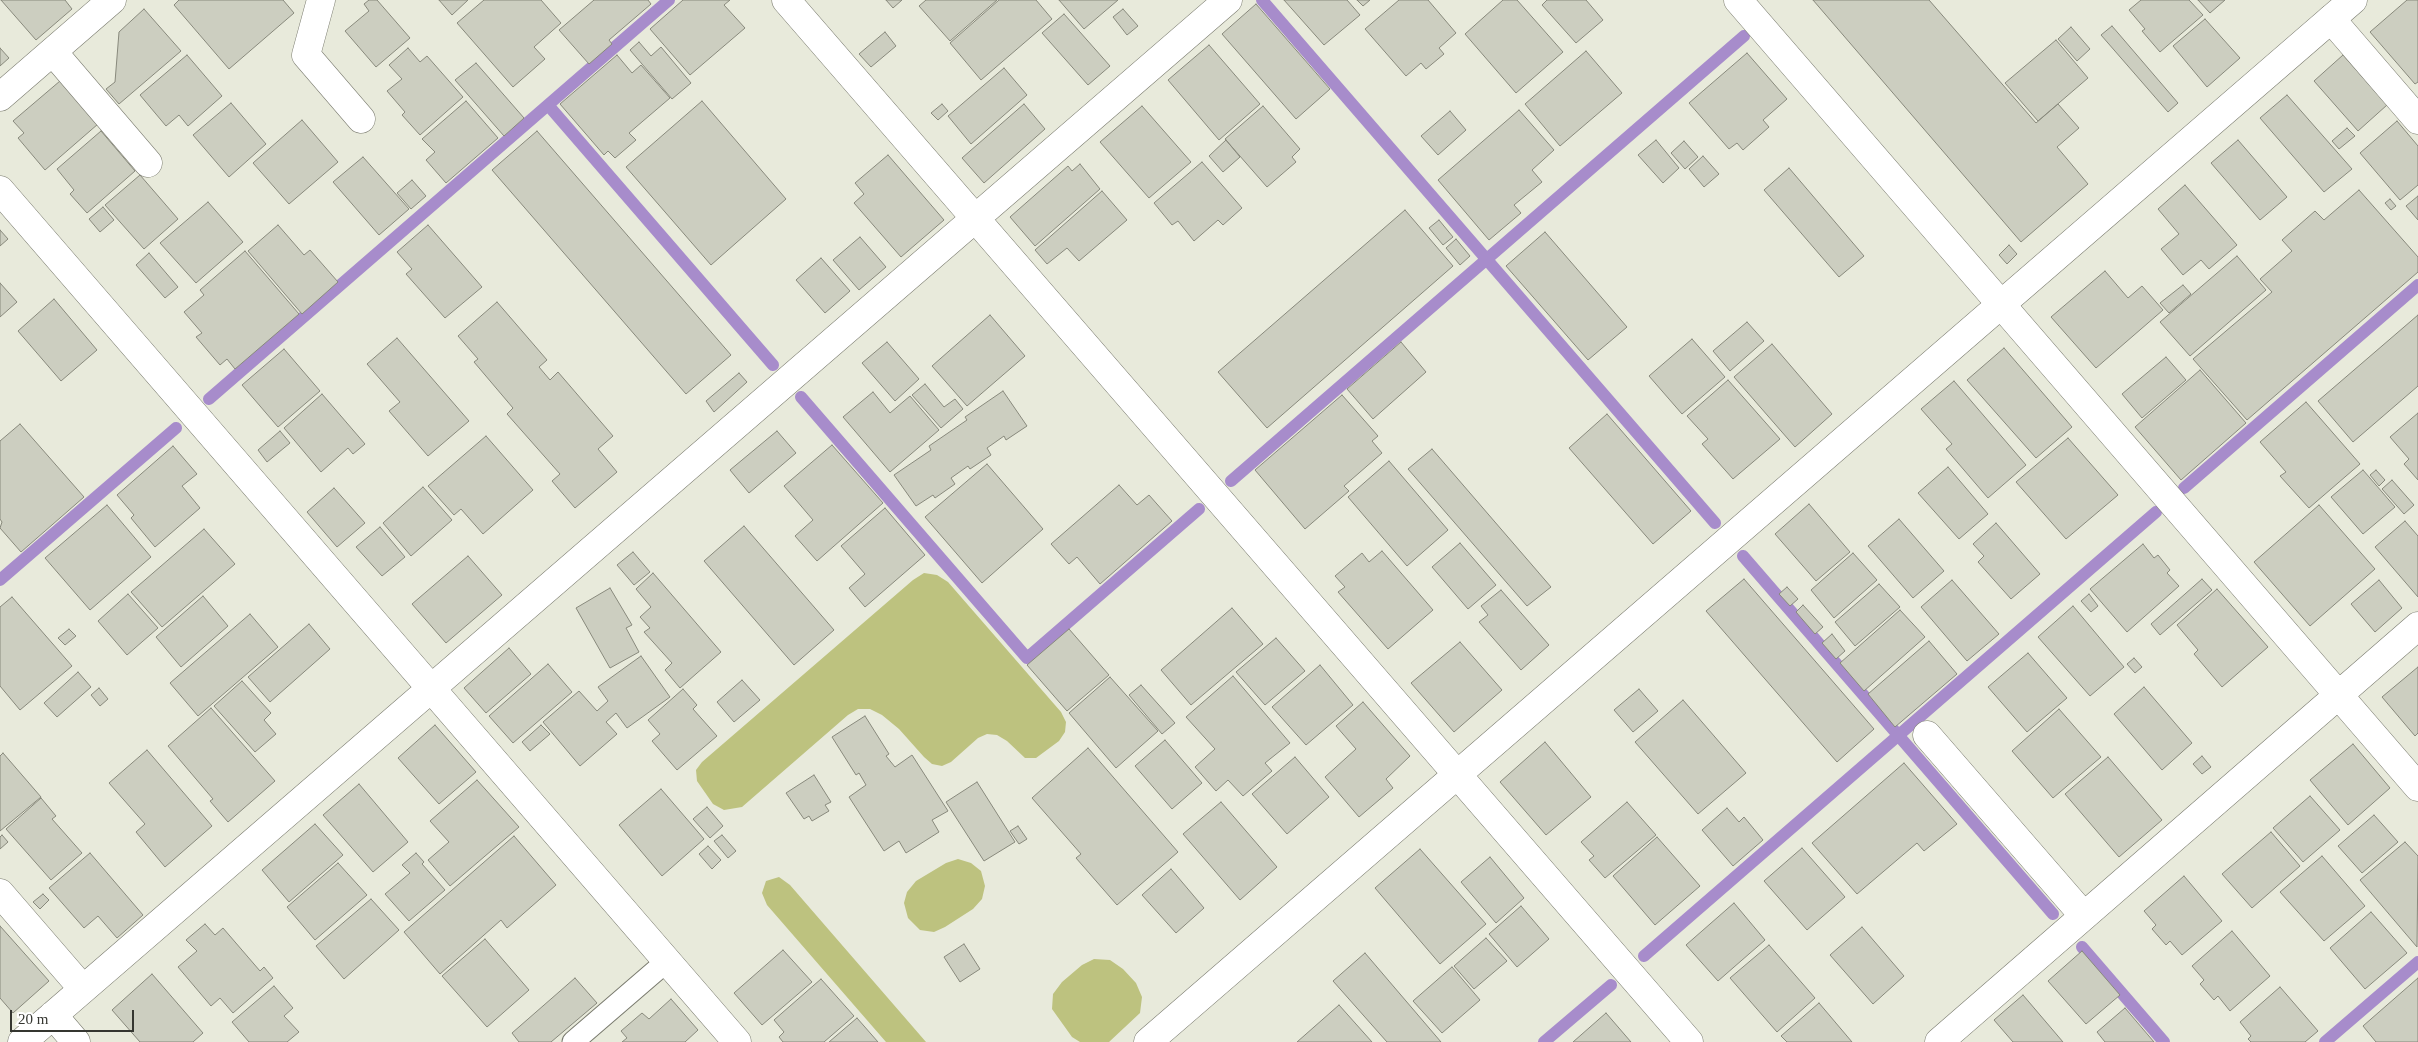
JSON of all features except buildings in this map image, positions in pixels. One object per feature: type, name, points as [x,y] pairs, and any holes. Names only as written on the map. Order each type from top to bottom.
[{"type":"street","points":[[0,97],[112,0]]},
{"type":"street","points":[[321,0],[306,55],[361,119]]},
{"type":"street","points":[[786,0],[1689,1042]]},
{"type":"street","points":[[22,1042],[1228,0]]},
{"type":"street","points":[[1738,0],[2418,787]]},
{"type":"street","points":[[1148,1042],[2353,0]]},
{"type":"street","points":[[2331,19],[2418,120]]},
{"type":"street","points":[[53,52],[148,162]]},
{"type":"street","points":[[0,190],[737,1042]]},
{"type":"street","points":[[1939,1042],[2418,626]]},
{"type":"street","points":[[1927,735],[2084,916]]},
{"type":"street","points":[[0,893],[83,989]]},
{"type":"street","points":[[53,1015],[76,1042]]},
{"type":"lane","points":[[573,1042],[667,961]]},
{"type":"green space","points":[[924,573],[937,575],[948,582],[1061,712],[1066,722],[1065,732],[1059,741],[1036,758],[1025,758],[1007,741],[997,735],[987,734],[978,738],[951,762],[942,766],[932,764],[899,729],[882,715],[870,709],[858,709],[848,715],[742,807],[724,810],[713,804],[697,781],[696,770],[702,762],[913,580]]},
{"type":"green space","points":[[958,859],[971,863],[981,871],[985,886],[982,899],[973,909],[945,927],[934,932],[920,930],[908,918],[904,903],[907,892],[916,881],[946,863]]},
{"type":"green space","points":[[779,877],[790,885],[926,1042],[886,1042],[767,905],[762,893],[766,881]]},
{"type":"green space","points":[[1094,959],[1110,960],[1123,969],[1136,983],[1142,997],[1140,1013],[1109,1042],[1080,1042],[1072,1037],[1052,1009],[1053,994],[1062,982],[1082,965]]},
{"type":"waterway","points":[[209,399],[669,0]]},
{"type":"waterway","points":[[1262,0],[1715,523]]},
{"type":"waterway","points":[[1231,481],[1744,36]]},
{"type":"waterway","points":[[548,105],[773,365]]},
{"type":"waterway","points":[[2184,488],[2418,285]]},
{"type":"waterway","points":[[801,397],[1027,658],[1199,509]]},
{"type":"waterway","points":[[0,580],[176,428]]},
{"type":"waterway","points":[[1644,956],[2156,512]]},
{"type":"waterway","points":[[1743,556],[2053,914]]},
{"type":"waterway","points":[[2082,947],[2164,1042]]},
{"type":"waterway","points":[[2325,1042],[2418,962]]},
{"type":"waterway","points":[[1544,1042],[1611,985]]}]
